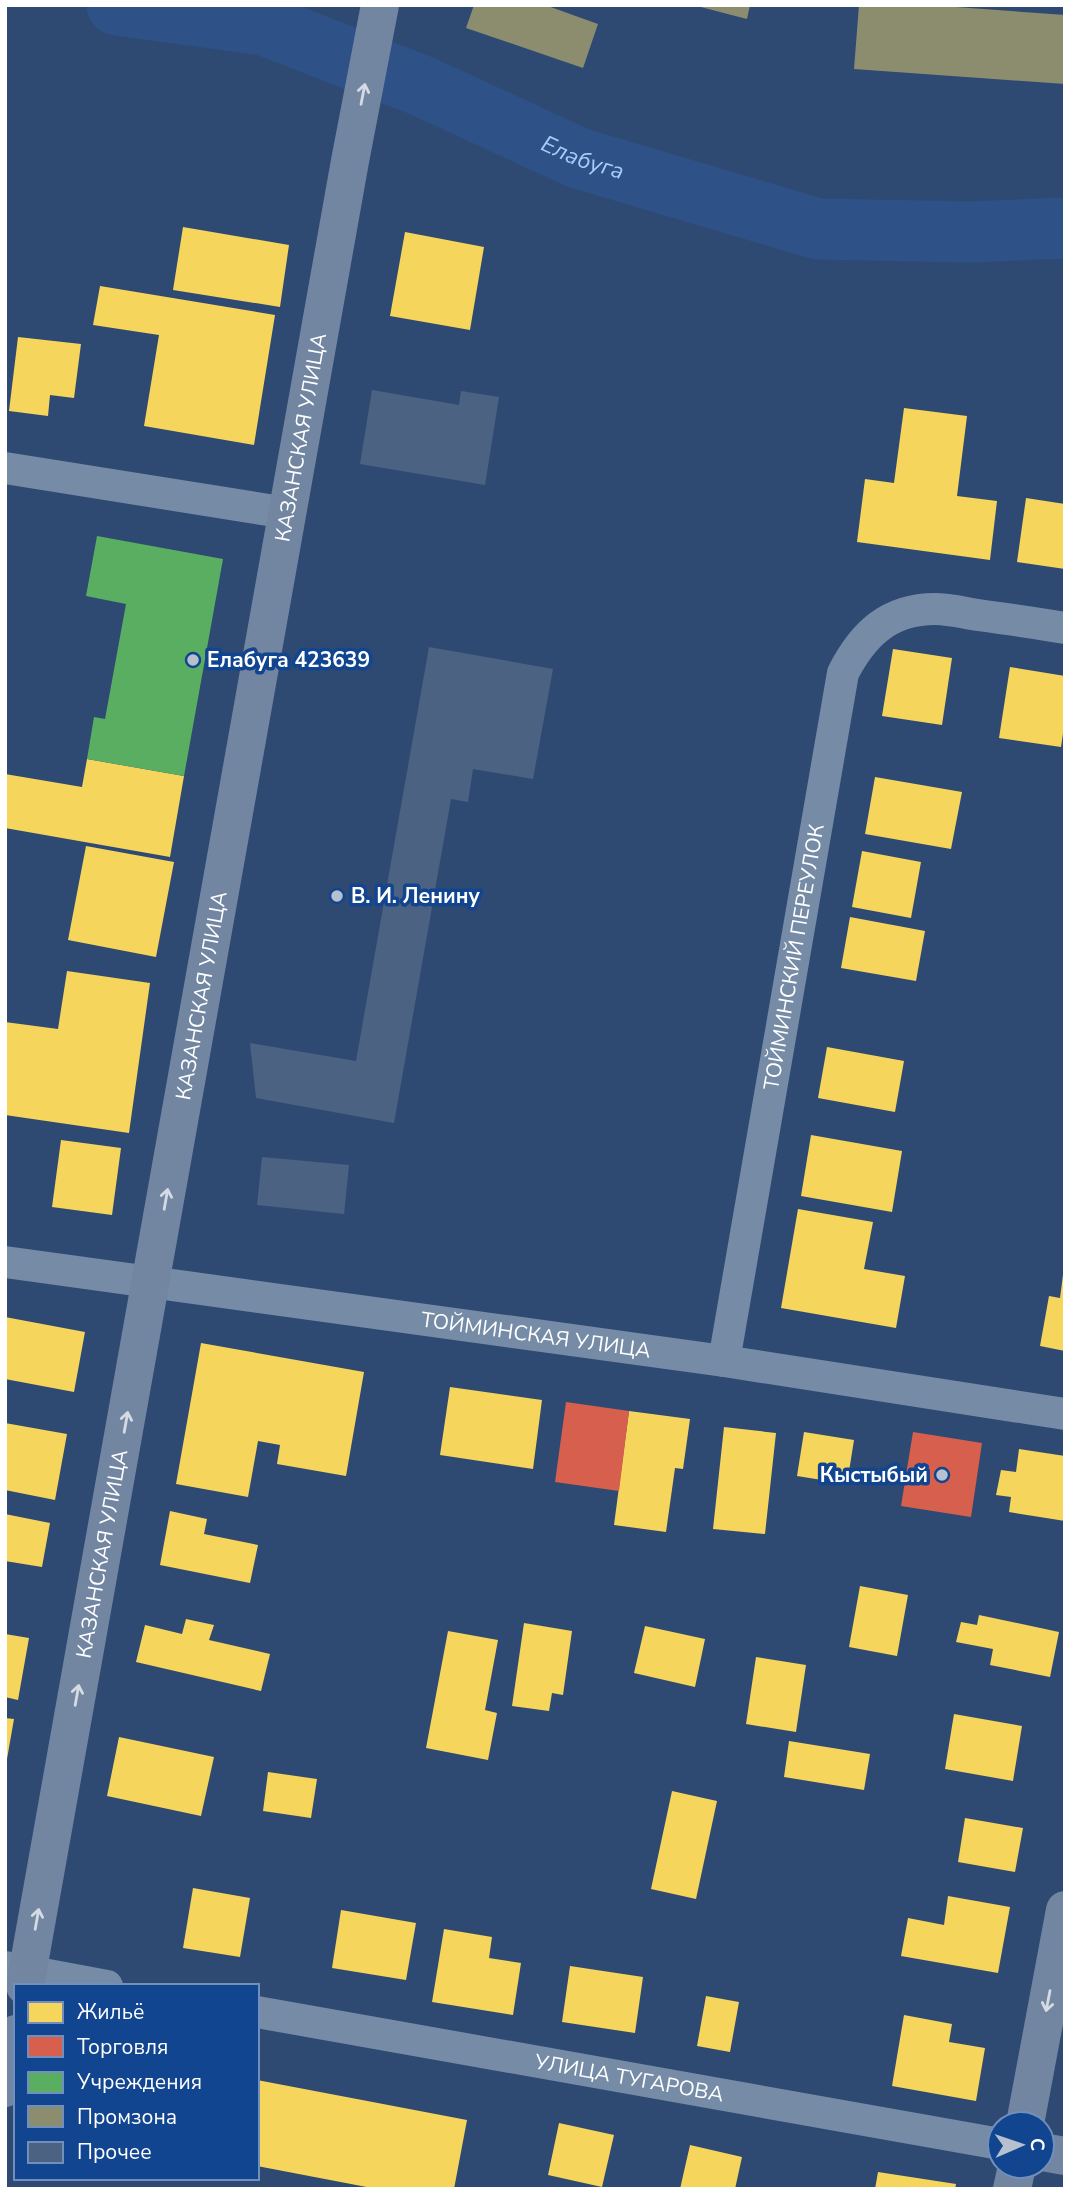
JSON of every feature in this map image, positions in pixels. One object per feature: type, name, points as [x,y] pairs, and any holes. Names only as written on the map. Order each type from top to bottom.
[{"type":"street","name":"КАЗАНСКАЯ УЛИЦА","points":[[19,1975],[152,1281],[287,513],[380,5]]},
{"type":"street","points":[[5,468],[287,513]]},
{"type":"street","name":"ТОЙМИНСКИЙ ПЕРЕУЛОК","points":[[724,1361],[843,673],[854,651],[869,633],[890,619],[910,611],[937,608],[1065,628]]},
{"type":"street","name":"ТОЙМИНСКАЯ УЛИЦА","points":[[5,1262],[724,1361],[1065,1413]]},
{"type":"street","points":[[1028,2110],[1065,1910]]},
{"type":"street","points":[[19,1975],[91,1984]]},
{"type":"street","name":"УЛИЦА ТУГАРОВА","points":[[259,2012],[986,2142]]},
{"type":"street","points":[[5,2088],[14,2044]]},
{"type":"building: Жильё","points":[[183,227],[289,245],[280,307],[173,290]]},
{"type":"building: Жильё","points":[[405,232],[484,247],[470,330],[390,316]]},
{"type":"building: Жильё","points":[[100,286],[275,315],[254,445],[144,426],[159,335],[93,325]]},
{"type":"building: Жильё","points":[[18,337],[81,344],[74,398],[50,395],[48,416],[9,411]]},
{"type":"building: Жильё","points":[[904,408],[967,416],[957,496],[997,501],[990,560],[857,542],[865,479],[894,483]]},
{"type":"building: Жильё","points":[[1026,498],[1065,504],[1065,569],[1017,562]]},
{"type":"building: Жильё","points":[[893,649],[952,658],[942,725],[882,716]]},
{"type":"building: Жильё","points":[[1010,667],[1065,676],[1065,720],[1061,747],[999,738]]},
{"type":"building: Жильё","points":[[87,759],[184,776],[170,857],[5,828],[5,774],[82,787]]},
{"type":"building: Жильё","points":[[875,777],[962,792],[951,849],[865,834]]},
{"type":"building: Жильё","points":[[86,846],[174,862],[156,957],[68,940]]},
{"type":"building: Жильё","points":[[862,851],[921,862],[911,918],[852,907]]},
{"type":"building: Жильё","points":[[850,917],[925,931],[916,981],[841,968]]},
{"type":"building: Жильё","points":[[67,971],[150,983],[129,1133],[5,1115],[5,1022],[58,1029]]},
{"type":"building: Жильё","points":[[827,1047],[904,1061],[895,1112],[818,1098]]},
{"type":"building: Жильё","points":[[811,1135],[902,1151],[892,1212],[801,1196]]},
{"type":"building: Жильё","points":[[61,1140],[121,1148],[112,1215],[52,1207]]},
{"type":"building: Жильё","points":[[798,1209],[873,1222],[864,1269],[905,1276],[896,1328],[781,1308]]},
{"type":"building: Жильё","points":[[1063,1275],[1065,1351],[1040,1346],[1049,1296],[1060,1298]]},
{"type":"building: Жильё","points":[[5,1317],[85,1332],[74,1392],[5,1379]]},
{"type":"building: Жильё","points":[[201,1343],[364,1372],[346,1476],[277,1464],[280,1445],[258,1441],[248,1497],[176,1484]]},
{"type":"building: Жильё","points":[[450,1387],[542,1400],[533,1469],[440,1455]]},
{"type":"building: Жильё","points":[[629,1411],[690,1419],[683,1469],[675,1468],[666,1532],[614,1525]]},
{"type":"building: Жильё","points":[[5,1423],[67,1434],[55,1500],[5,1490]]},
{"type":"building: Жильё","points":[[724,1427],[776,1433],[765,1534],[713,1529]]},
{"type":"building: Жильё","points":[[804,1432],[854,1440],[847,1484],[797,1476]]},
{"type":"building: Жильё","points":[[1019,1449],[1065,1456],[1065,1521],[1009,1512],[1011,1497],[996,1495],[1001,1470],[1016,1472]]},
{"type":"building: Жильё","points":[[170,1511],[207,1519],[204,1534],[258,1545],[250,1583],[160,1565]]},
{"type":"building: Жильё","points":[[5,1514],[50,1523],[42,1567],[5,1561]]},
{"type":"building: Жильё","points":[[860,1586],[908,1595],[897,1656],[849,1647]]},
{"type":"building: Жильё","points":[[979,1615],[1059,1632],[1050,1677],[990,1665],[993,1649],[956,1642],[961,1622],[977,1625]]},
{"type":"building: Жильё","points":[[186,1619],[214,1625],[209,1640],[270,1654],[261,1691],[136,1662],[145,1625],[182,1634]]},
{"type":"building: Жильё","points":[[524,1623],[572,1631],[563,1695],[552,1693],[549,1711],[512,1706]]},
{"type":"building: Жильё","points":[[645,1626],[705,1639],[695,1687],[634,1673]]},
{"type":"building: Жильё","points":[[448,1631],[498,1640],[485,1710],[497,1713],[488,1760],[426,1748]]},
{"type":"building: Жильё","points":[[5,1634],[29,1638],[18,1700],[5,1697]]},
{"type":"building: Жильё","points":[[756,1657],[806,1665],[796,1732],[746,1724]]},
{"type":"building: Жильё","points":[[954,1714],[1022,1726],[1013,1781],[945,1769]]},
{"type":"building: Жильё","points":[[5,1718],[14,1719],[7,1759],[5,1759]]},
{"type":"building: Жильё","points":[[119,1737],[214,1757],[201,1816],[107,1796]]},
{"type":"building: Жильё","points":[[789,1741],[870,1754],[864,1790],[784,1777]]},
{"type":"building: Жильё","points":[[268,1772],[317,1779],[311,1818],[263,1811]]},
{"type":"building: Жильё","points":[[672,1791],[717,1801],[696,1899],[651,1889]]},
{"type":"building: Жильё","points":[[965,1818],[1023,1828],[1015,1872],[958,1862]]},
{"type":"building: Жильё","points":[[193,1888],[250,1898],[240,1957],[183,1948]]},
{"type":"building: Жильё","points":[[948,1896],[1010,1907],[998,1973],[901,1956],[908,1918],[944,1925]]},
{"type":"building: Жильё","points":[[341,1910],[416,1923],[406,1980],[332,1968]]},
{"type":"building: Жильё","points":[[444,1929],[492,1937],[489,1958],[521,1963],[513,2015],[432,2002]]},
{"type":"building: Жильё","points":[[570,1966],[643,1977],[635,2033],[562,2022]]},
{"type":"building: Жильё","points":[[706,1996],[739,2002],[730,2052],[697,2046]]},
{"type":"building: Жильё","points":[[904,2015],[952,2024],[949,2042],[985,2048],[976,2101],[892,2086]]},
{"type":"building: Жильё","points":[[259,2080],[467,2120],[454,2189],[377,2189],[259,2166]]},
{"type":"building: Жильё","points":[[559,2123],[614,2135],[602,2187],[548,2175]]},
{"type":"building: Жильё","points":[[690,2145],[742,2157],[735,2189],[680,2189]]},
{"type":"building: Жильё","points":[[878,2172],[956,2184],[955,2189],[875,2189]]},
{"type":"building: Торговля","points":[[566,1402],[629,1411],[619,1491],[555,1482]]},
{"type":"building: Торговля","name":"Кыстыбый","points":[[913,1432],[982,1443],[971,1517],[901,1506]]},
{"type":"building: Учреждения","points":[[97,536],[223,559],[184,776],[87,759],[94,717],[105,719],[126,604],[86,596]]},
{"type":"building: Промзона","points":[[474,5],[545,5],[598,24],[583,68],[466,28]]},
{"type":"building: Промзона","points":[[693,5],[750,5],[747,19]]},
{"type":"building: Промзона","points":[[859,5],[928,5],[1065,15],[1065,84],[854,69]]},
{"type":"building: Прочее","points":[[372,390],[459,405],[461,391],[499,397],[485,485],[360,464]]},
{"type":"building: Прочее","points":[[429,647],[553,669],[533,779],[473,769],[468,802],[451,799],[394,1123],[256,1098],[250,1043],[356,1061]]},
{"type":"building: Прочее","points":[[262,1157],[349,1165],[344,1214],[257,1205]]},
{"type":"waterway","name":"Елабуга","points":[[117,5],[264,25],[422,86],[578,158],[818,229],[970,232],[1065,228]]},
{"type":"place","name":"Елабуга 423639","points":[[193,660]]},
{"type":"place","name":"В. И. Ленину","points":[[337,896]]},
{"type":"place","name":"Кыстыбый","points":[[942,1475]]}]
